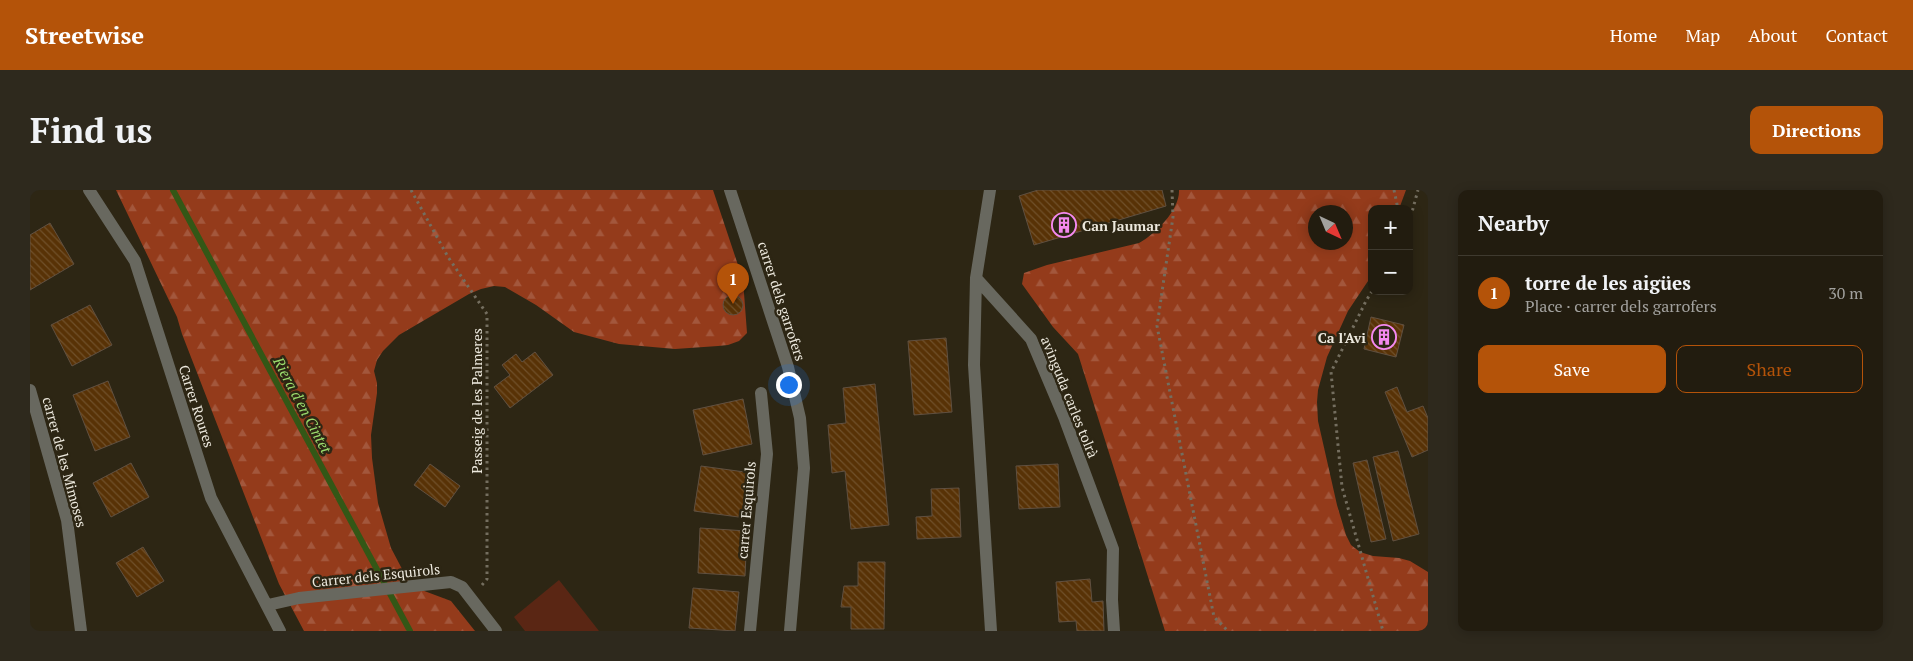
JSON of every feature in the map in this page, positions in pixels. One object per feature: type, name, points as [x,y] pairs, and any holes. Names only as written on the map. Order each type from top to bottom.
[{"type":"street","name":"Carrer Roures","points":[[89,190],[135,261],[211,498],[280,631]]},
{"type":"street","name":"carrer dels garrofers","points":[[730,190],[788,367],[800,418],[804,468],[790,631]]},
{"type":"street","points":[[990,190],[976,278],[974,365],[991,631]]},
{"type":"street","name":"avinguda carles tolrà","points":[[976,278],[1031,339],[1064,417],[1113,549],[1112,600],[1114,631]]},
{"type":"street","name":"carrer de les Mimoses","points":[[30,390],[67,520],[80,631]]},
{"type":"street","name":"carrer Esquirols","points":[[750,631],[767,454],[761,393]]},
{"type":"street","name":"Carrer dels Esquirols","points":[[268,605],[299,598],[451,582],[462,587],[496,631]]},
{"type":"path","name":"Passeig de les Palmeres","points":[[411,190],[448,257],[487,314],[488,579],[470,598]]},
{"type":"path","points":[[1172,190],[1173,216],[1157,326],[1214,617],[1228,631]]},
{"type":"path","points":[[1394,190],[1397,205]]},
{"type":"path","points":[[1413,208],[1418,190]]},
{"type":"path","points":[[1370,295],[1332,372],[1342,487],[1384,631]]},
{"type":"shaded area","points":[[559,580],[599,631],[525,631],[514,617]]},
{"type":"green space","points":[[116,190],[713,190],[743,280],[747,333],[739,341],[718,346],[675,349],[619,344],[574,332],[536,305],[505,287],[494,286],[469,294],[399,335],[383,351],[377,360],[374,371],[377,393],[371,435],[378,503],[391,548],[411,586],[451,601],[475,631],[304,631],[279,584],[177,317]]},
{"type":"green space","points":[[1179,190],[1406,190],[1400,205],[1368,205],[1368,281],[1348,311],[1327,357],[1318,390],[1317,402],[1318,421],[1337,505],[1346,535],[1351,545],[1360,552],[1373,556],[1410,561],[1428,572],[1428,631],[1165,631],[1078,354],[1053,327],[1022,284],[1024,273],[1047,265],[1139,243],[1159,228],[1175,205]]},
{"type":"building","name":"Can Jaumar","points":[[1038,190],[1162,190],[1166,206],[1034,245],[1019,196]]},
{"type":"building","points":[[50,223],[74,264],[30,290],[30,235]]},
{"type":"building","points":[[733,295],[740,298],[743,305],[740,312],[733,315],[726,312],[723,305],[726,298]]},
{"type":"building","points":[[90,305],[112,345],[72,366],[51,325]]},
{"type":"building","name":"Ca l'Avi","points":[[1371,317],[1404,325],[1396,357],[1364,349]]},
{"type":"building","points":[[946,338],[952,412],[914,415],[908,341]]},
{"type":"building","points":[[535,352],[553,375],[510,408],[494,387],[510,375],[502,365],[516,354],[522,362]]},
{"type":"building","points":[[108,381],[130,437],[95,451],[73,395]]},
{"type":"building","points":[[875,384],[889,525],[851,529],[845,471],[832,473],[828,425],[846,423],[843,388]]},
{"type":"building","points":[[1397,387],[1407,412],[1423,406],[1428,418],[1428,450],[1412,457],[1385,392]]},
{"type":"building","points":[[743,399],[752,444],[703,455],[693,410]]},
{"type":"building","points":[[1398,451],[1419,534],[1393,541],[1373,457]]},
{"type":"building","points":[[1367,460],[1386,539],[1371,542],[1353,463]]},
{"type":"building","points":[[131,463],[149,497],[111,517],[93,483]]},
{"type":"building","points":[[430,464],[460,486],[445,507],[414,485]]},
{"type":"building","points":[[1058,464],[1060,507],[1019,509],[1016,466]]},
{"type":"building","points":[[701,466],[752,473],[746,518],[694,511]]},
{"type":"building","points":[[959,488],[961,537],[917,539],[916,517],[932,516],[931,489]]},
{"type":"building","points":[[700,528],[747,531],[745,576],[698,573]]},
{"type":"building","points":[[143,547],[164,581],[137,597],[116,563]]},
{"type":"building","points":[[858,562],[885,562],[884,629],[851,629],[851,607],[841,607],[844,586],[858,586]]},
{"type":"building","points":[[1090,579],[1092,602],[1103,601],[1104,631],[1077,631],[1076,621],[1059,622],[1056,582]]},
{"type":"building","points":[[693,588],[739,592],[735,631],[689,628]]},
{"type":"waterway","name":"Riera d'en Cintet","points":[[173,190],[410,631]]},
{"type":"place","name":"Can Jaumar","points":[[1064,225]]},
{"type":"place","name":"torre de les aigües","points":[[733,304]]},
{"type":"place","name":"Ca l'Avi","points":[[1384,337]]}]
